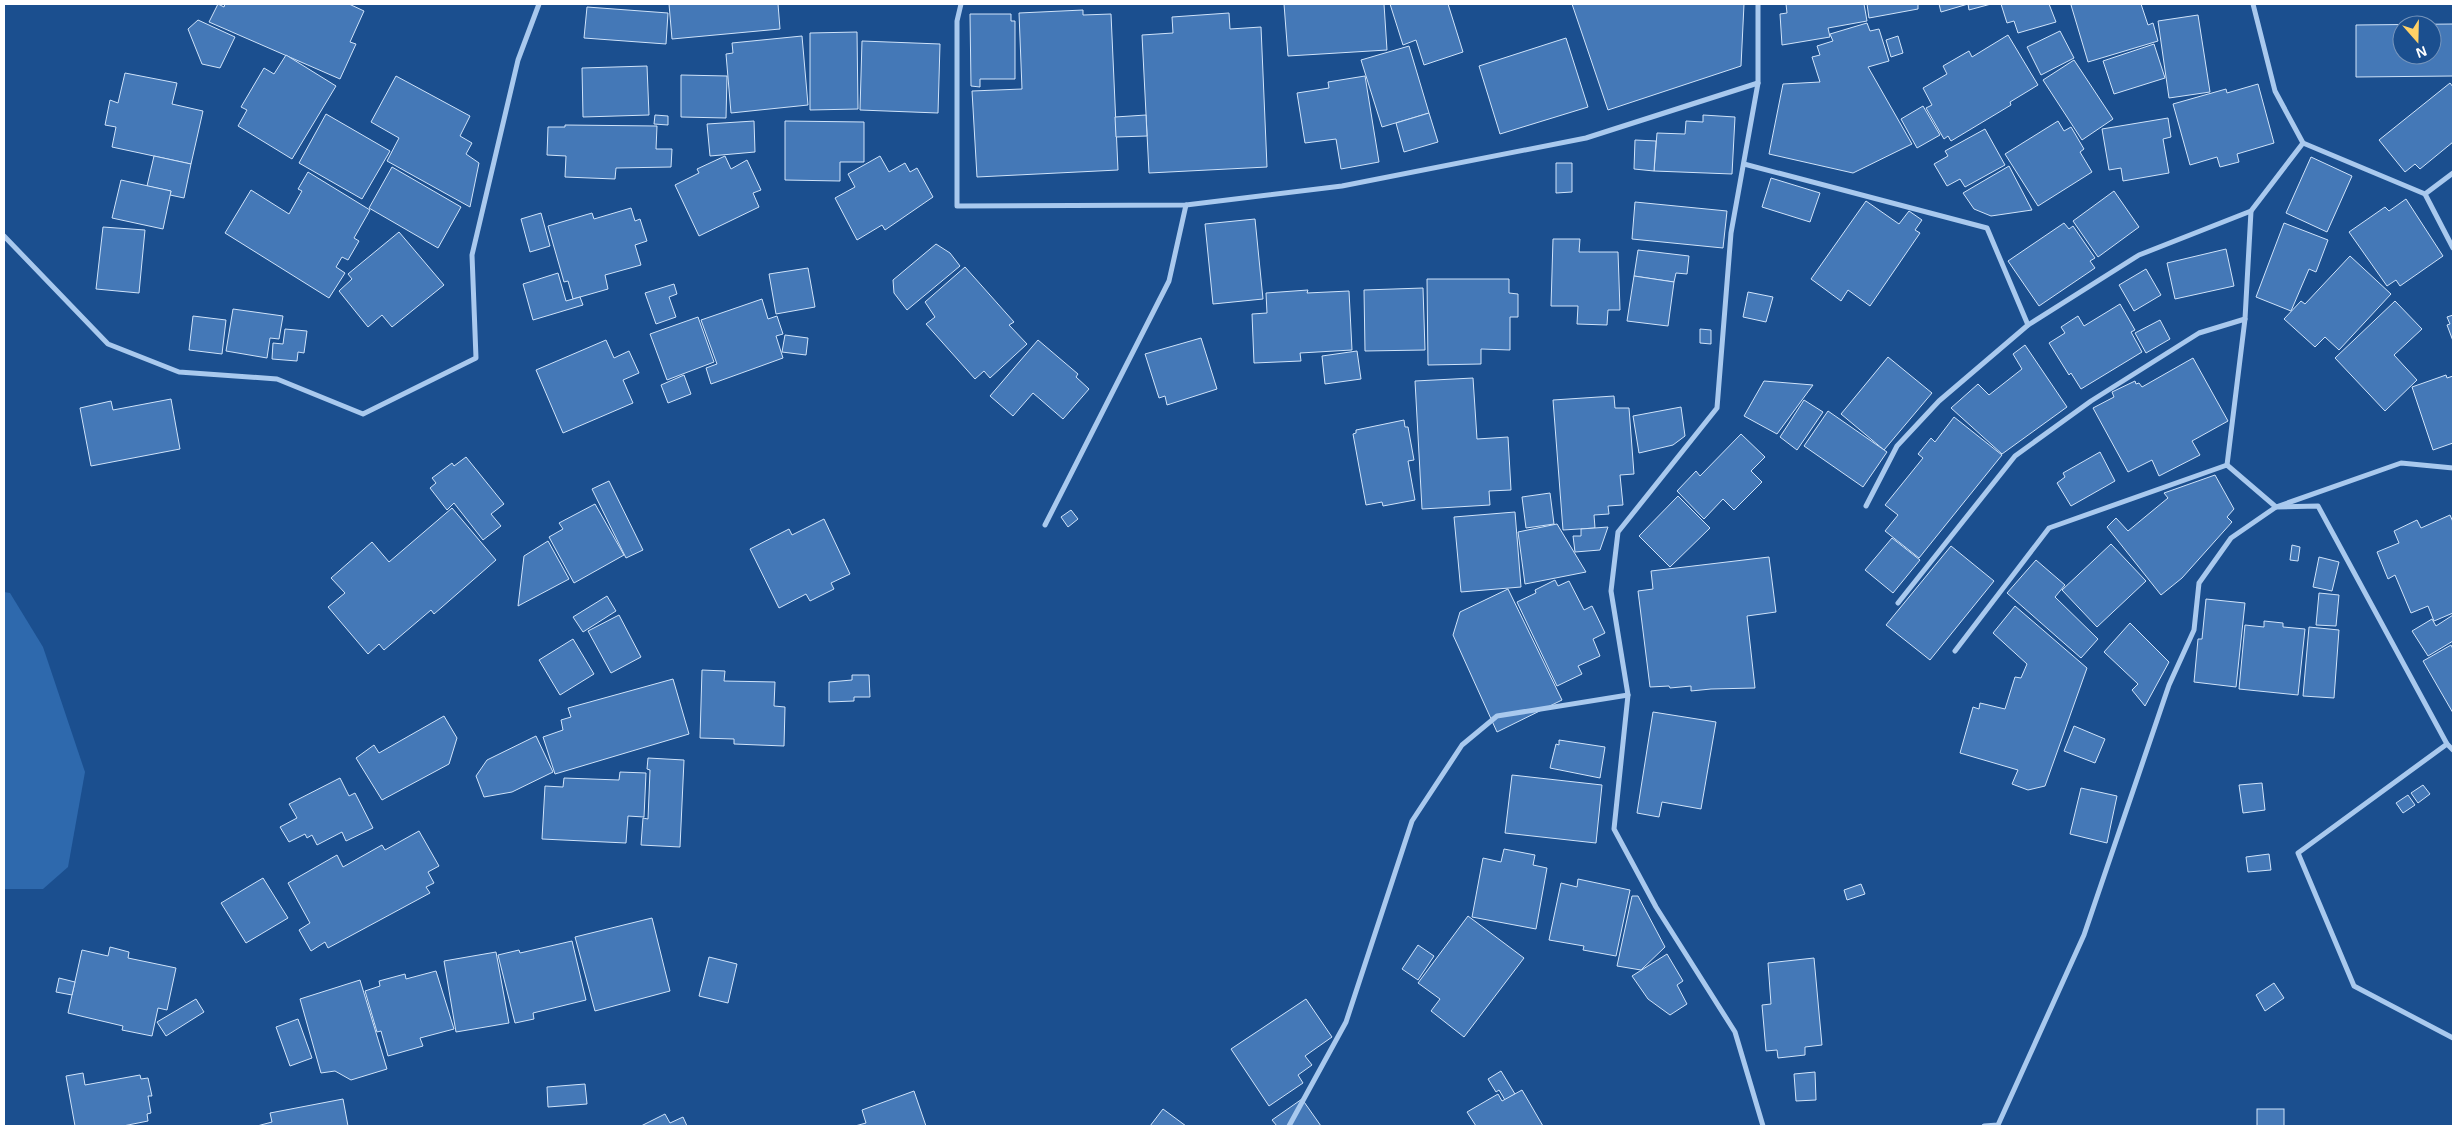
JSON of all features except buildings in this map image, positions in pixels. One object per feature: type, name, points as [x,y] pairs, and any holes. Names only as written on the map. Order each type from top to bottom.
[{"type":"street","points":[[4,236],[108,344],[179,372],[277,379],[363,414],[476,358],[472,255],[518,60],[539,4]]},
{"type":"street","points":[[961,4],[957,21],[957,206],[1186,205],[1342,186],[1586,138],[1758,83]]},
{"type":"street","points":[[1758,4],[1758,83],[1731,233],[1717,408],[1618,532],[1611,591],[1628,695],[1614,829],[1656,907],[1735,1032],[1762,1126]]},
{"type":"street","points":[[2254,4],[2275,91],[2303,143],[2424,194],[2453,248]]},
{"type":"street","points":[[1866,506],[1896,446],[1939,401],[2028,325],[2140,255],[2251,211],[2303,143]]},
{"type":"street","points":[[1744,164],[1987,228],[2028,325]]},
{"type":"street","points":[[2424,194],[2453,173]]},
{"type":"street","points":[[1046,526],[1169,281],[1186,205]]},
{"type":"street","points":[[2227,465],[2245,319],[2251,211]]},
{"type":"street","points":[[1898,603],[2015,456],[2091,401],[2199,333],[2245,319]]},
{"type":"street","points":[[1984,1126],[1998,1124],[2084,935],[2169,685],[2194,630],[2199,583],[2231,538],[2276,507],[2402,463],[2453,468]]},
{"type":"street","points":[[2227,465],[2276,507],[2318,506],[2447,744],[2453,750]]},
{"type":"street","points":[[1955,651],[2049,528],[2227,465]]},
{"type":"street","points":[[1289,1126],[1346,1022],[1412,821],[1462,746],[1497,716],[1628,695]]},
{"type":"street","points":[[2447,744],[2298,852],[2354,986],[2453,1038]]},
{"type":"shaded area","points":[[4,592],[10,593],[43,647],[85,772],[68,867],[43,889],[4,889]]}]
